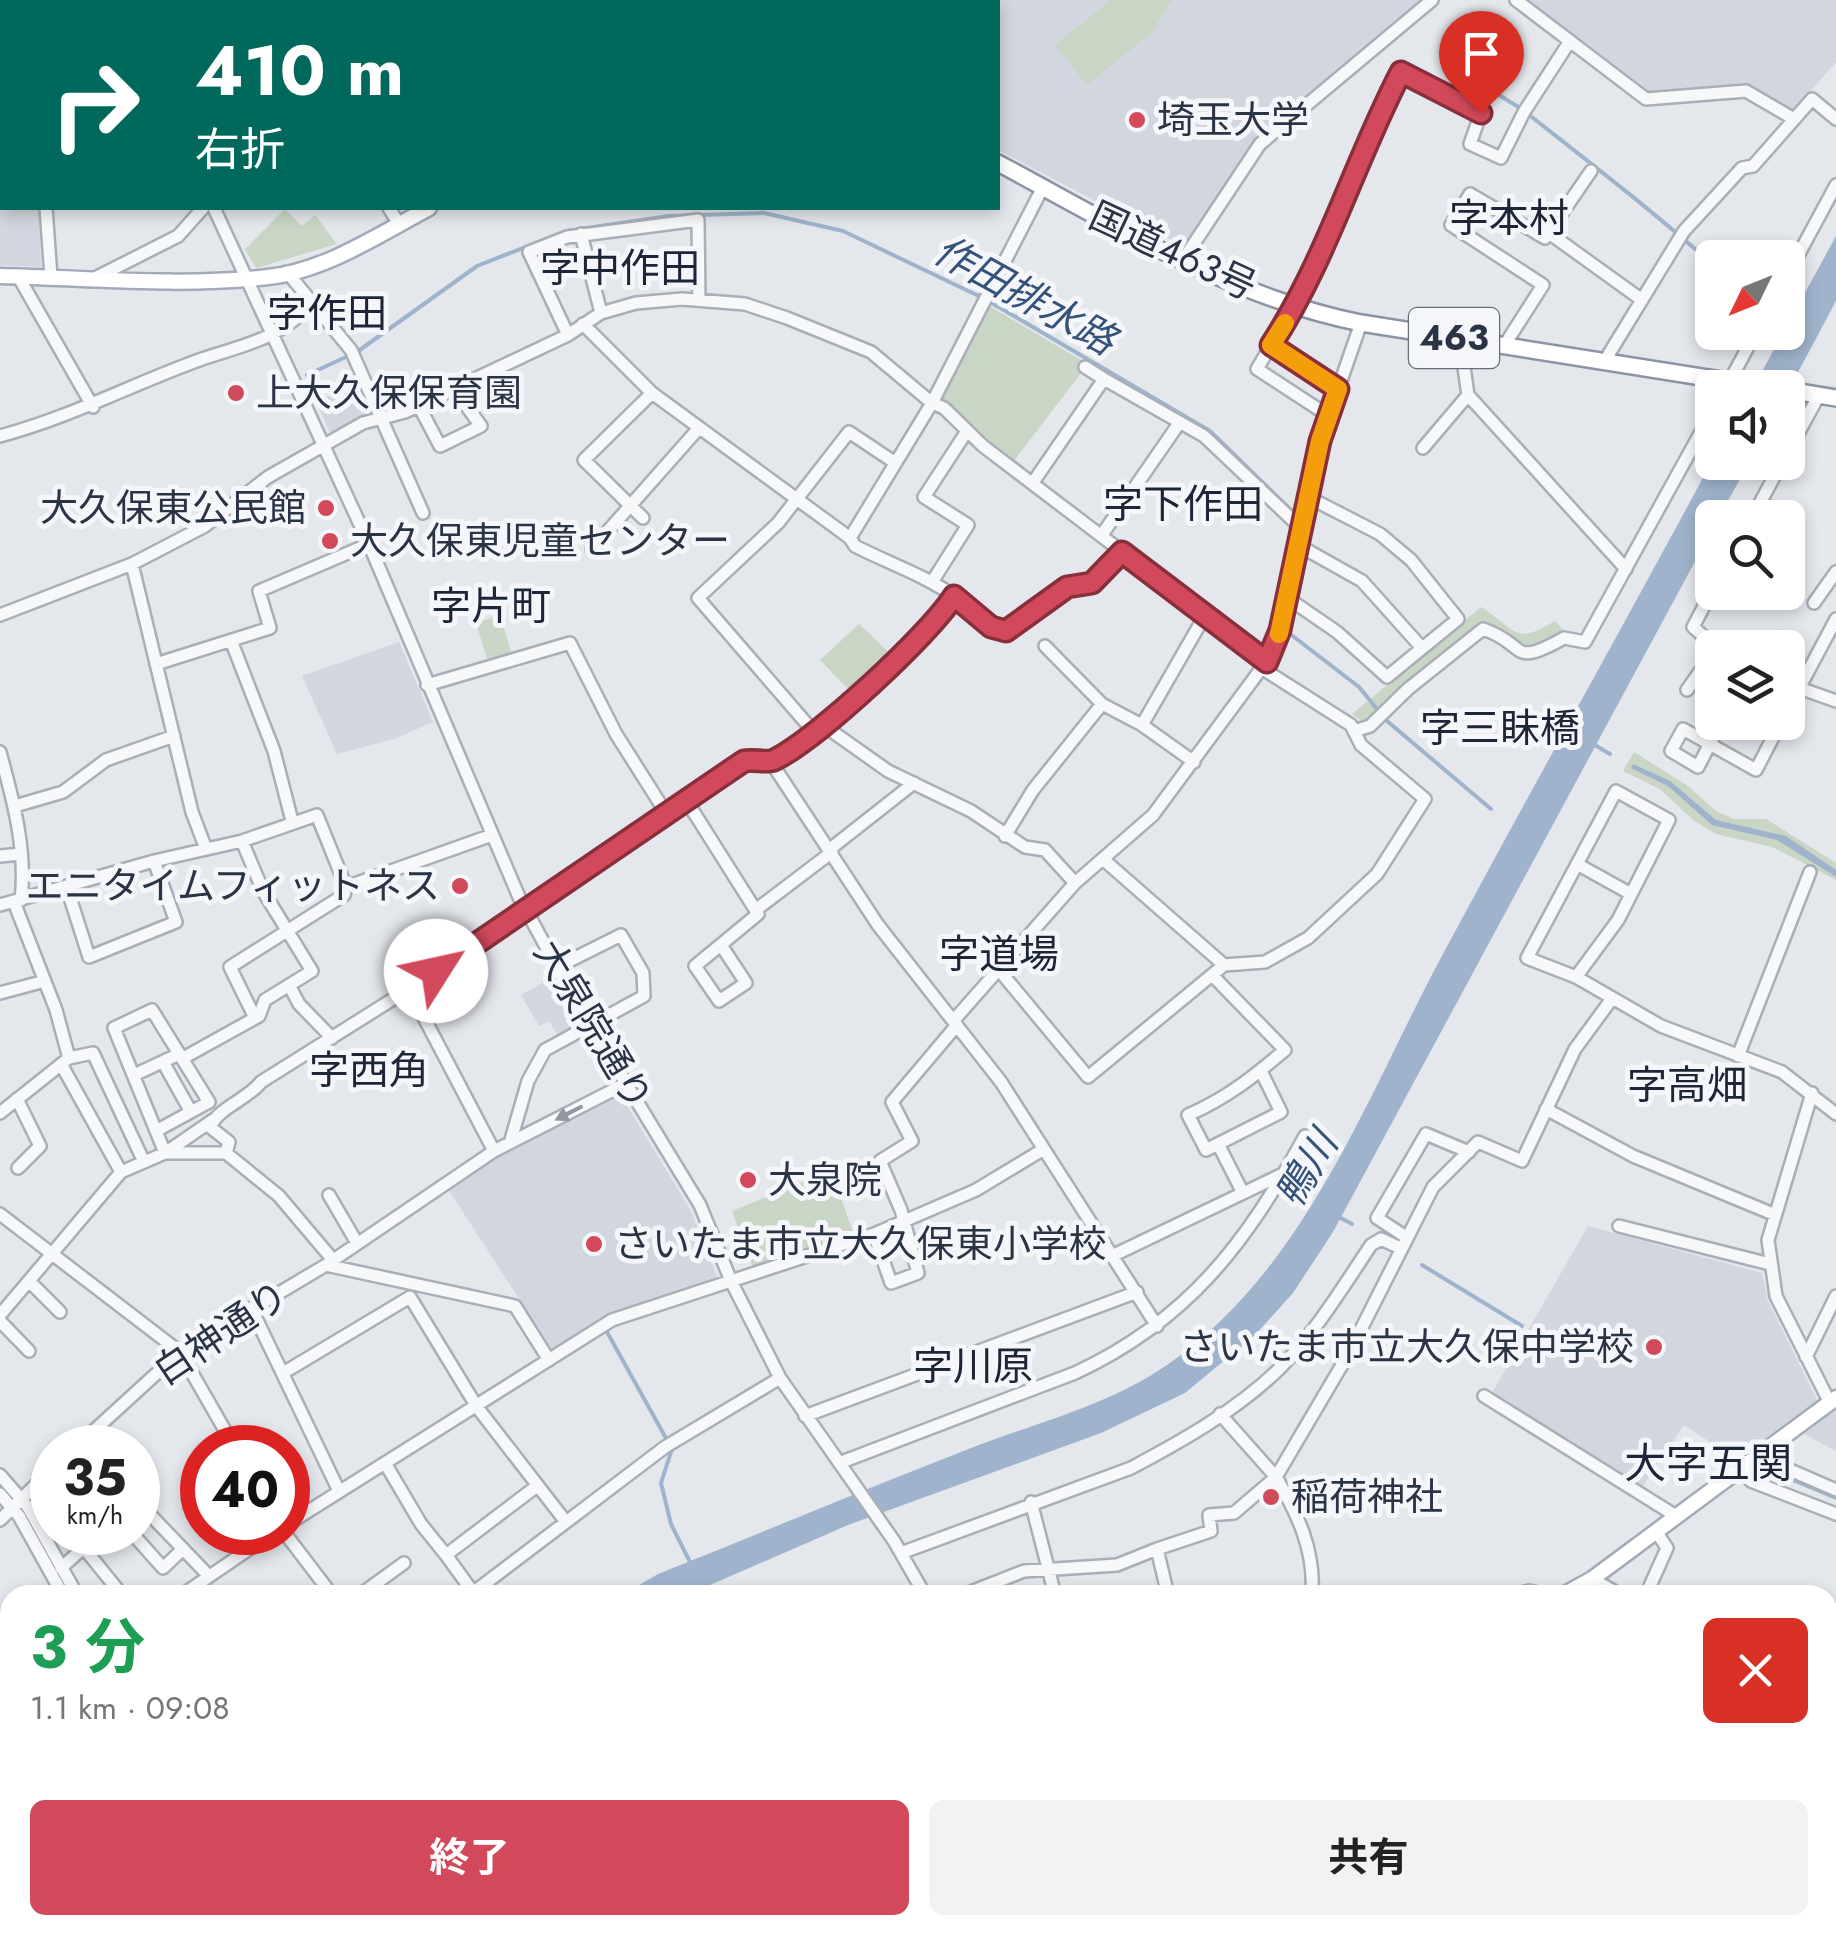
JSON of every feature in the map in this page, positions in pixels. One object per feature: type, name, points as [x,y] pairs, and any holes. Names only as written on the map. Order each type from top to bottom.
[{"type":"highway","name":"国道463号","points":[[1000,164],[1183,260],[1296,307],[1360,323],[1695,377]]},
{"type":"highway","points":[[1805,392],[1836,398]]},
{"type":"main road","points":[[0,276],[247,278],[287,272],[353,249],[425,210]]},
{"type":"main road","points":[[1581,1585],[1833,1401]]},
{"type":"street","points":[[1183,260],[1260,144],[1432,0]]},
{"type":"street","points":[[1516,0],[1646,99],[1746,91],[1794,119]]},
{"type":"street","points":[[1329,416],[1257,369],[1296,307],[1331,236],[1378,118],[1401,72],[1481,113],[1470,144],[1501,158],[1524,112],[1570,41]]},
{"type":"street","points":[[1604,362],[1684,231],[1812,98],[1836,118]]},
{"type":"street","points":[[1504,346],[1543,285],[1451,225],[1470,194],[1545,238],[1591,171]]},
{"type":"street","points":[[1805,242],[1836,185]]},
{"type":"street","points":[[850,538],[957,359],[982,298],[1043,188]]},
{"type":"street","points":[[46,210],[51,277]]},
{"type":"street","points":[[95,278],[178,236],[201,210]]},
{"type":"street","name":"大泉院通り","points":[[215,210],[325,446],[526,908],[589,1024],[700,1205],[731,1282],[780,1378],[894,1541],[919,1585]]},
{"type":"street","points":[[390,210],[398,224]]},
{"type":"street","points":[[568,335],[529,252],[581,234],[698,220],[698,300]]},
{"type":"street","points":[[1549,233],[1642,300]]},
{"type":"street","points":[[581,234],[601,313]]},
{"type":"street","points":[[287,272],[353,355],[423,512]]},
{"type":"street","points":[[18,276],[93,407]]},
{"type":"street","points":[[0,616],[132,564],[220,517],[256,485],[378,416],[419,406],[568,335],[601,313],[636,303],[698,300],[745,304],[856,345],[1265,666],[1351,725],[1366,750],[1425,798],[1378,874],[1308,938],[1265,962],[1224,965],[1088,1077],[998,970]]},
{"type":"street","points":[[0,436],[93,407],[202,360],[273,335],[310,304]]},
{"type":"street","points":[[874,1234],[891,1283],[918,1273],[880,1160],[912,1140],[892,1102],[998,970],[1075,883],[1153,816],[1265,666],[1275,646],[1329,416],[1360,323]]},
{"type":"street","points":[[583,324],[652,393],[850,538],[855,546],[903,564],[954,596],[991,627],[1006,631],[1067,587],[1092,583],[1122,552]]},
{"type":"street","points":[[1460,339],[1468,395],[1626,569]]},
{"type":"street","points":[[1271,345],[1338,389]]},
{"type":"street","points":[[1085,367],[1204,436],[1302,529]]},
{"type":"street","points":[[1034,481],[1104,378]]},
{"type":"street","points":[[419,406],[440,446],[481,426],[454,389]]},
{"type":"street","points":[[642,518],[584,460],[652,393]]},
{"type":"street","points":[[1805,418],[1817,394]]},
{"type":"street","points":[[1424,448],[1468,395]]},
{"type":"street","points":[[1101,536],[1180,422]]},
{"type":"street","points":[[592,549],[699,428]]},
{"type":"street","points":[[932,582],[968,525],[924,497],[968,430]]},
{"type":"street","points":[[894,462],[848,432],[798,501],[698,598],[818,728],[862,756],[971,811],[1025,847],[1046,850],[1075,883]]},
{"type":"street","points":[[1354,731],[1370,726],[1483,629],[1529,654],[1539,654],[1564,638],[1585,642],[1695,443]]},
{"type":"street","points":[[1286,597],[1337,632],[1387,677],[1458,620],[1410,560],[1380,534],[1308,498]]},
{"type":"street","points":[[156,664],[270,628],[259,591],[368,544]]},
{"type":"street","points":[[1298,545],[1362,581],[1422,648]]},
{"type":"street","points":[[132,564],[206,849]]},
{"type":"street","points":[[1814,603],[1836,572]]},
{"type":"street","points":[[29,1351],[0,1318],[121,1172],[165,1153],[251,1095],[261,1082],[410,990],[744,761],[771,762],[870,685],[954,596]]},
{"type":"street","points":[[1142,725],[1204,616]]},
{"type":"street","points":[[1805,667],[1836,619]]},
{"type":"street","points":[[232,643],[274,750],[292,822]]},
{"type":"street","points":[[428,685],[570,643],[616,734],[666,813]]},
{"type":"street","points":[[1045,646],[1102,704],[1142,725],[1194,762]]},
{"type":"street","points":[[1687,690],[1695,678]]},
{"type":"street","points":[[1805,690],[1836,702]]},
{"type":"street","points":[[1005,836],[1033,790],[1102,704]]},
{"type":"street","points":[[15,806],[63,792],[106,760],[174,736]]},
{"type":"street","points":[[1712,740],[1710,745],[1756,770],[1771,740]]},
{"type":"street","points":[[0,752],[15,806],[21,854],[17,901],[45,982],[65,1061],[121,1172]]},
{"type":"street","points":[[771,762],[878,925],[956,1022],[1044,1148],[1157,1326]]},
{"type":"street","points":[[722,946],[746,982],[719,1002],[695,966],[755,918],[757,909],[914,784]]},
{"type":"street","points":[[1576,977],[1632,894],[1669,820],[1616,791],[1527,958],[1576,977],[1661,1026],[1782,1072],[1836,1114]]},
{"type":"street","points":[[686,800],[757,909]]},
{"type":"street","points":[[0,905],[154,860],[242,842],[317,815],[346,887],[344,895],[230,967],[255,1018]]},
{"type":"street","points":[[346,887],[492,835]]},
{"type":"street","points":[[134,1075],[185,1057],[255,1018],[265,1000],[312,971],[286,930],[242,842]]},
{"type":"street","points":[[0,856],[21,854]]},
{"type":"street","points":[[67,888],[78,934],[89,957],[176,922],[154,860]]},
{"type":"street","points":[[1104,860],[1224,965]]},
{"type":"street","points":[[1577,864],[1632,894]]},
{"type":"street","points":[[1738,1056],[1810,872]]},
{"type":"street","points":[[510,1143],[539,1056],[556,1040],[644,996],[643,974],[621,934],[557,967]]},
{"type":"street","points":[[1212,976],[1285,1050],[1261,1070],[1232,1095],[1188,1114],[1206,1150],[1281,1112],[1261,1070]]},
{"type":"street","points":[[0,993],[45,982]]},
{"type":"street","points":[[289,985],[299,1004],[332,1038]]},
{"type":"street","points":[[410,990],[494,1152]]},
{"type":"street","points":[[986,1585],[1009,1575],[1051,1566],[1117,1564],[1211,1532],[1209,1514],[1234,1514],[1276,1477],[1349,1353],[1433,1187],[1478,1142],[1522,1161],[1575,1048],[1611,1000]]},
{"type":"street","points":[[156,1131],[209,1102],[185,1057],[152,1010],[114,1028],[134,1075],[156,1131],[165,1153]]},
{"type":"street","points":[[0,1113],[65,1061],[94,1053],[144,1162]]},
{"type":"street","points":[[163,1062],[191,1112]]},
{"type":"street","name":"白神通り","points":[[102,1425],[180,1352],[329,1263],[494,1152],[627,1083]]},
{"type":"street","points":[[1812,1093],[1793,1167],[1768,1240],[1776,1296],[1833,1401]]},
{"type":"street","points":[[17,1099],[40,1146],[18,1168]]},
{"type":"street","points":[[1546,1109],[1633,1156],[1774,1214]]},
{"type":"street","points":[[213,1120],[210,1127],[229,1142],[226,1153]]},
{"type":"street","points":[[1403,1243],[1377,1218],[1426,1134],[1468,1152]]},
{"type":"street","points":[[842,1468],[1075,1373],[1111,1356],[1157,1326],[1240,1245],[1305,1136]]},
{"type":"street","points":[[1218,1144],[1243,1193]]},
{"type":"street","points":[[310,1509],[612,1320],[874,1234],[976,1190],[1044,1148]]},
{"type":"street","points":[[165,1153],[226,1153],[279,1196],[329,1263],[515,1306],[549,1360]]},
{"type":"street","points":[[1114,1255],[1285,1173]]},
{"type":"street","points":[[329,1195],[357,1243]]},
{"type":"street","points":[[0,1214],[180,1352],[222,1425]]},
{"type":"street","points":[[1619,1226],[1770,1264]]},
{"type":"street","points":[[901,1553],[1131,1468],[1220,1414],[1280,1368],[1371,1244],[1386,1240],[1403,1243]]},
{"type":"street","points":[[29,1281],[60,1312]]},
{"type":"street","points":[[806,1416],[1137,1292]]},
{"type":"street","points":[[282,1374],[410,1296],[476,1406],[566,1522]]},
{"type":"street","points":[[1806,1357],[1836,1296]]},
{"type":"street","points":[[251,1308],[339,1490]]},
{"type":"street","points":[[484,1585],[665,1448],[780,1378]]},
{"type":"street","points":[[1484,1396],[1676,1516]]},
{"type":"street","points":[[1220,1414],[1276,1477],[1298,1515],[1311,1552],[1312,1585]]},
{"type":"street","points":[[1836,1490],[1749,1462],[1751,1480],[1836,1514]]},
{"type":"street","points":[[386,1463],[421,1524],[466,1585]]},
{"type":"street","points":[[0,1475],[58,1585]]},
{"type":"street","points":[[446,1556],[537,1486]]},
{"type":"street","points":[[0,1520],[30,1490]]},
{"type":"street","points":[[0,1494],[16,1504],[70,1585]]},
{"type":"street","points":[[1031,1502],[1054,1585]]},
{"type":"street","points":[[160,1525],[180,1546]]},
{"type":"street","points":[[1650,1585],[1667,1548],[1656,1531]]},
{"type":"street","points":[[1157,1549],[1166,1585]]},
{"type":"street","points":[[151,1555],[163,1568],[180,1552]]},
{"type":"street","points":[[61,1568],[76,1555]]},
{"type":"street","points":[[90,1555],[114,1585]]},
{"type":"street","points":[[189,1555],[208,1575]]},
{"type":"street","points":[[197,1585],[239,1555]]},
{"type":"street","points":[[302,1555],[324,1585]]},
{"type":"street","points":[[374,1585],[404,1563]]},
{"type":"street","points":[[1592,1579],[1603,1585]]},
{"type":"shaded area","name":"埼玉大学","points":[[1000,0],[1423,0],[1255,140],[1184,247],[1000,151]]},
{"type":"shaded area","points":[[1521,0],[1836,0],[1836,62],[1793,111],[1748,86],[1657,95],[1638,89]]},
{"type":"shaded area","points":[[0,210],[39,210],[41,267],[0,265]]},
{"type":"shaded area","points":[[362,382],[373,414],[331,435],[316,401]]},
{"type":"shaded area","points":[[399,642],[433,722],[394,739],[337,754],[302,676]]},
{"type":"shaded area","points":[[551,978],[577,1025],[558,1036],[549,1021],[539,1026],[521,995]]},
{"type":"shaded area","name":"さいたま市立大久保東小学校","points":[[620,1094],[691,1211],[717,1277],[614,1313],[553,1351],[448,1189],[501,1154]]},
{"type":"shaded area","name":"さいたま市立大久保中学校","points":[[1588,1226],[1762,1273],[1768,1301],[1817,1400],[1743,1455],[1719,1448],[1684,1425],[1643,1486],[1492,1393]]},
{"type":"shaded area","points":[[1836,1408],[1836,1451],[1804,1434]]},
{"type":"green space","points":[[1111,0],[1172,0],[1152,32],[1087,85],[1055,45]]},
{"type":"green space","points":[[284,210],[302,226],[315,215],[337,244],[256,268],[245,249]]},
{"type":"green space","points":[[986,304],[1088,364],[1013,462],[938,400]]},
{"type":"green space","points":[[1481,607],[1516,632],[1531,633],[1555,621],[1565,632],[1525,650],[1488,626],[1371,719],[1363,722],[1352,714]]},
{"type":"green space","points":[[500,615],[512,655],[488,662],[476,623]]},
{"type":"green space","points":[[859,624],[893,656],[853,694],[820,660]]},
{"type":"green space","points":[[1634,752],[1688,786],[1716,811],[1734,819],[1766,819],[1836,863],[1836,880],[1772,847],[1716,834],[1693,820],[1661,790],[1623,771]]},
{"type":"green space","points":[[831,1171],[854,1234],[754,1270],[732,1211]]},
{"type":"water","points":[[1836,236],[1836,301],[1799,370],[1763,370],[1774,350],[1805,350],[1805,293]]},
{"type":"water","points":[[1702,480],[1740,480],[1728,500],[1695,500],[1695,561],[1333,1232],[1293,1293],[1255,1335],[1185,1393],[1101,1433],[848,1525],[710,1585],[639,1585],[658,1574],[1144,1380],[1216,1325],[1258,1280],[1296,1230],[1359,1121],[1444,952]]},
{"type":"water","points":[[1633,764],[1670,781],[1716,820],[1786,836],[1836,870],[1836,877],[1777,840],[1712,825],[1668,786],[1631,768]]},
{"type":"waterway","points":[[1465,74],[1520,108]]},
{"type":"waterway","points":[[1528,114],[1695,250]]},
{"type":"waterway","name":"作田排水路","points":[[357,352],[477,266],[566,231],[669,216],[764,213],[843,231],[985,299],[1210,431],[1296,515]]},
{"type":"waterway","name":"作田排水路","points":[[307,375],[348,356]]},
{"type":"waterway","name":"作田排水路","points":[[1285,630],[1359,687],[1387,721],[1491,809]]},
{"type":"waterway","points":[[1593,744],[1610,754]]},
{"type":"waterway","points":[[1339,1217],[1352,1224]]},
{"type":"waterway","points":[[1422,1265],[1522,1326]]},
{"type":"waterway","points":[[607,1332],[672,1449],[661,1483],[671,1524],[692,1566]]},
{"type":"waterway","points":[[1728,1455],[1744,1460]]},
{"type":"waterway","points":[[1753,1463],[1836,1498]]},
{"type":"waterway","points":[[0,1484],[28,1517],[64,1585]]},
{"type":"slow traffic","points":[[1279,634],[1320,441],[1338,389],[1271,345],[1285,323]]},
{"type":"place","name":"埼玉大学","points":[[1137,120]]},
{"type":"place","name":"上大久保保育園","points":[[236,393]]},
{"type":"place","name":"大久保東公民館","points":[[326,508]]},
{"type":"place","name":"大久保東児童センター","points":[[330,541]]},
{"type":"place","name":"エニタイムフィットネス","points":[[460,886]]},
{"type":"place","name":"大泉院","points":[[748,1180]]},
{"type":"place","name":"さいたま市立大久保東小学校","points":[[594,1244]]},
{"type":"place","name":"さいたま市立大久保中学校","points":[[1654,1347]]},
{"type":"place","name":"稲荷神社","points":[[1271,1497]]},
{"type":"district","name":"字本村","points":[[1509,218]]},
{"type":"district","name":"字中作田","points":[[620,268]]},
{"type":"district","name":"字作田","points":[[327,313]]},
{"type":"district","name":"字下作田","points":[[1183,504]]},
{"type":"district","name":"字片町","points":[[491,606]]},
{"type":"district","name":"字三眛橋","points":[[1500,728]]},
{"type":"district","name":"字道場","points":[[999,954]]},
{"type":"district","name":"字西角","points":[[369,1070]]},
{"type":"district","name":"字高畑","points":[[1687,1085]]},
{"type":"district","name":"字川原","points":[[973,1366]]},
{"type":"district","name":"大字五関","points":[[1708,1463]]},
{"type":"route","points":[[436,971],[744,761],[771,762],[823,725],[870,685],[954,596],[991,627],[1006,631],[1025,621],[1067,587],[1092,583],[1122,552],[1267,662],[1280,630],[1320,441],[1338,389],[1271,345],[1316,271],[1378,118],[1401,72],[1481,113]]},
{"type":"water label","name":"鴨川","points":[[1306,1169]]}]
